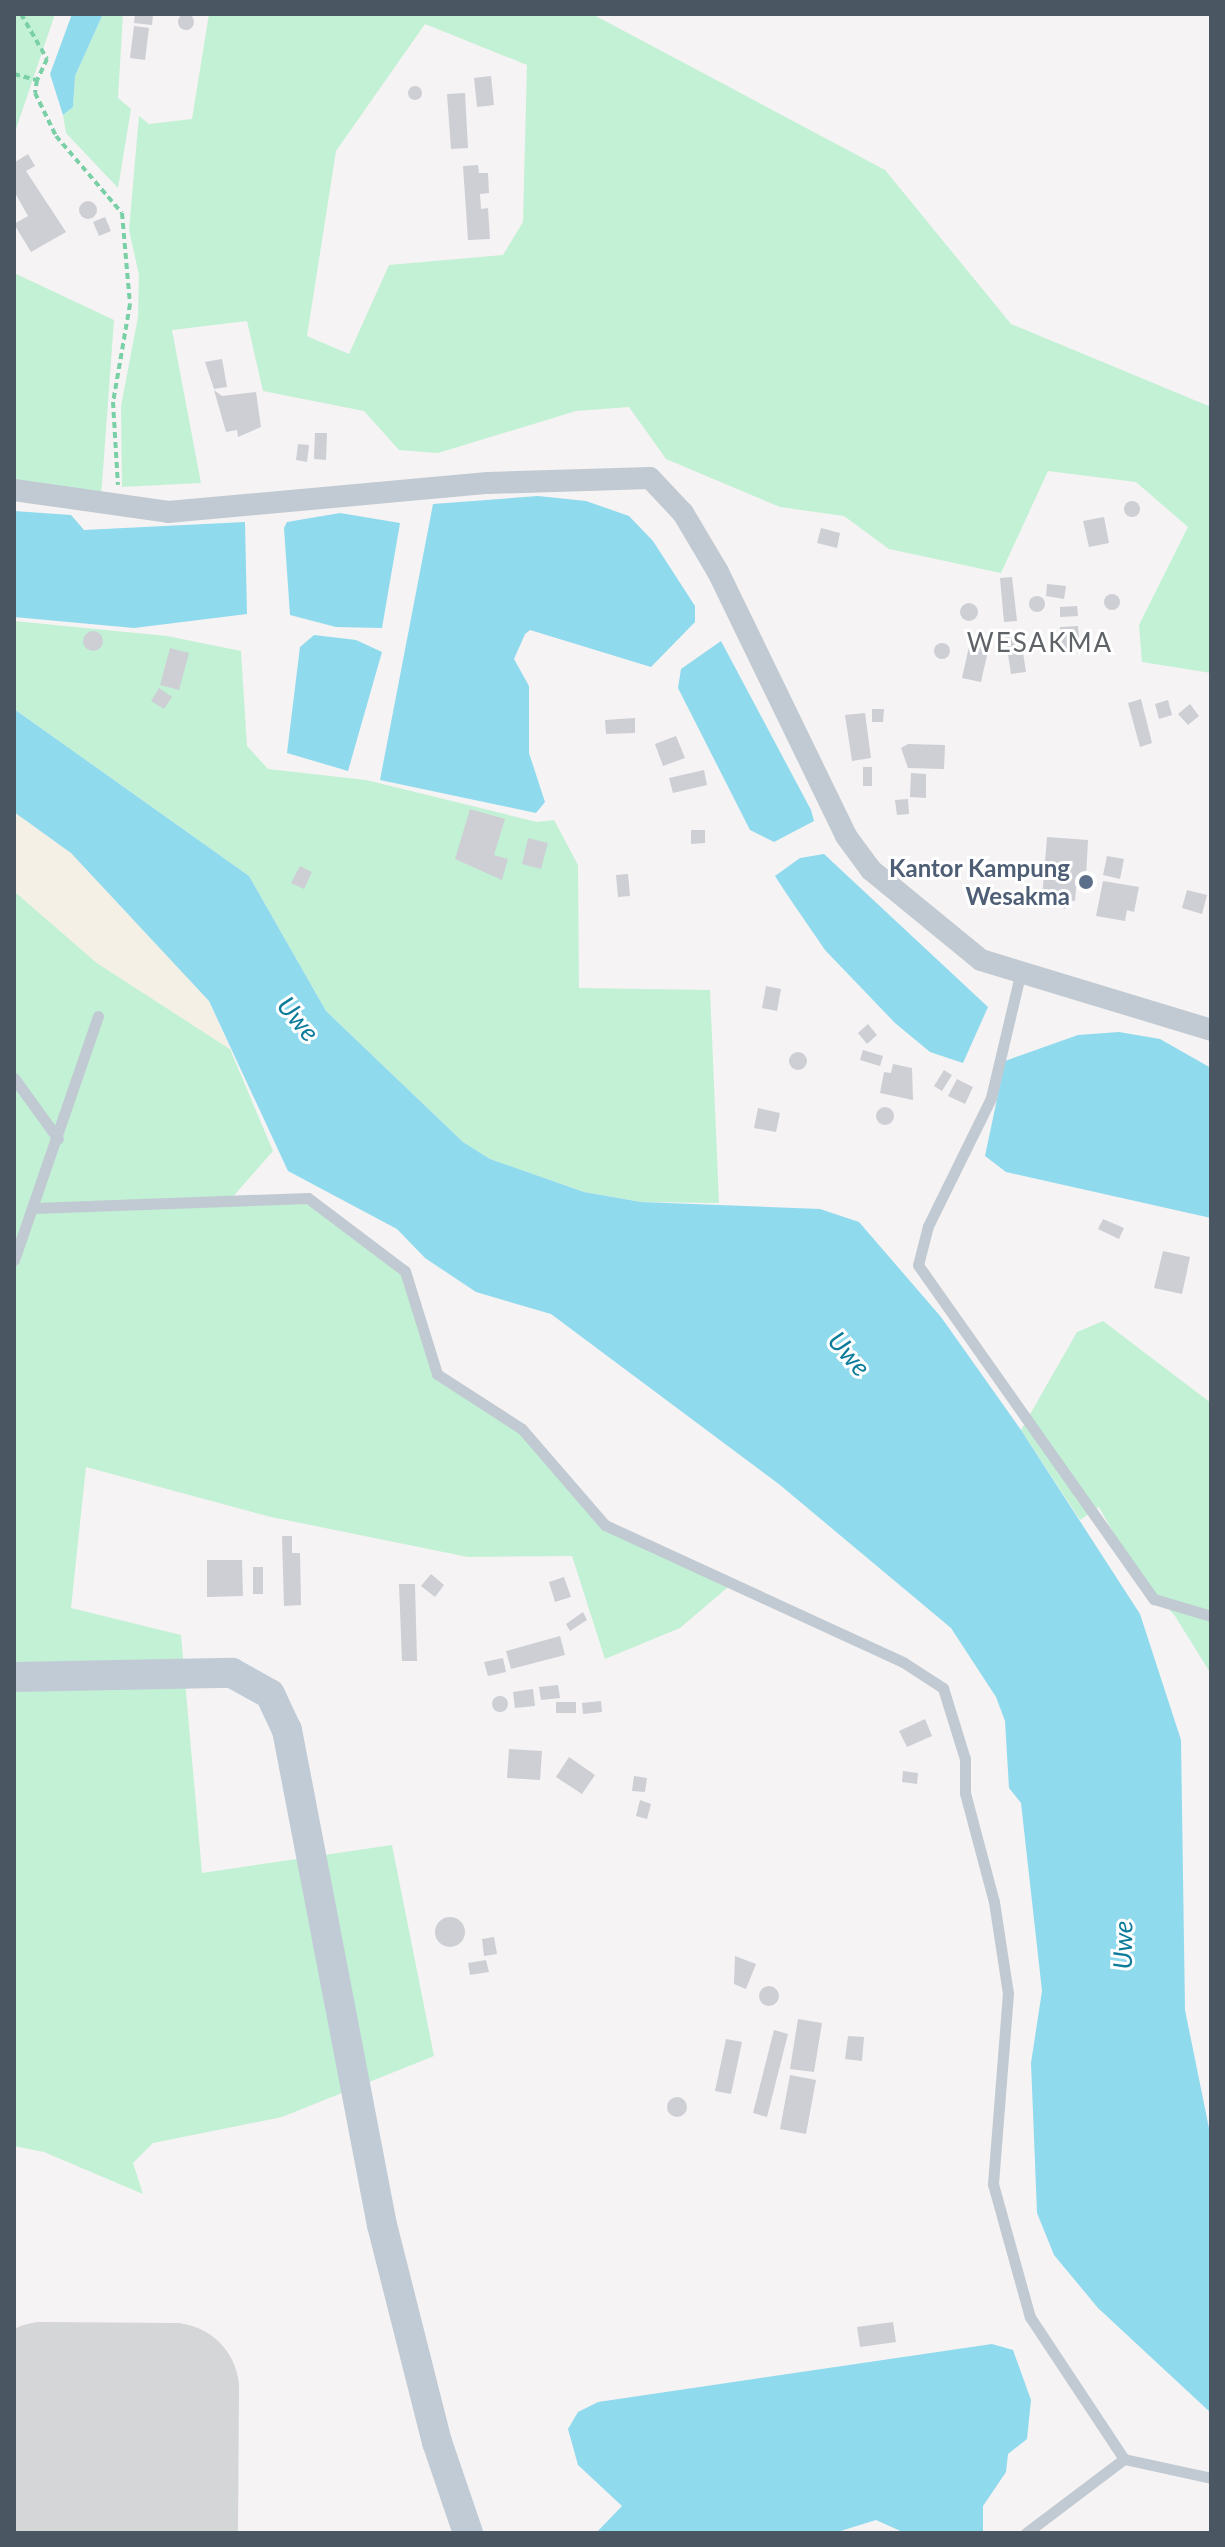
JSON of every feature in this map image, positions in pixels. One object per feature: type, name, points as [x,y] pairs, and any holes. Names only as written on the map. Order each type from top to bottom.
[{"type":"main road","points":[[14,1677],[232,1673],[270,1694],[287,1730],[382,2225],[437,2442],[468,2533]]},
{"type":"street","points":[[14,490],[126,509],[200,510],[488,483],[650,478],[683,513],[718,572],[846,836],[871,870],[981,960],[1020,975],[1211,1030]]},
{"type":"lane","points":[[1020,975],[991,1098],[928,1226],[918,1265],[1154,1599],[1211,1616]]},
{"type":"lane","points":[[14,1260],[98,1016]]},
{"type":"lane","points":[[14,1078],[58,1139]]},
{"type":"lane","points":[[34,1208],[308,1198],[405,1271],[437,1374],[522,1429],[605,1525],[903,1662],[943,1688],[965,1759],[965,1793],[994,1902],[1008,1993],[993,2184],[1030,2317],[1124,2459],[1211,2478]]},
{"type":"lane","points":[[1026,2533],[1124,2459]]},
{"type":"path","points":[[21,14],[47,59],[37,80],[35,93],[56,136],[122,213],[130,304],[113,402],[116,478],[126,509]]},
{"type":"path","points":[[14,74],[37,80]]},
{"type":"green space","points":[[14,14],[55,14],[14,135]]},
{"type":"green space","points":[[103,14],[123,14],[118,98],[131,109],[118,188],[66,133],[63,115],[73,107],[75,76]]},
{"type":"green space","points":[[209,14],[592,14],[885,170],[1011,324],[1211,407],[1211,673],[1142,662],[1139,625],[1188,527],[1136,482],[1048,471],[1001,573],[889,549],[844,516],[780,507],[666,459],[629,407],[576,411],[438,453],[399,450],[364,411],[263,391],[247,321],[172,330],[201,483],[122,487],[121,406],[138,317],[139,275],[129,230],[139,116],[149,124],[192,119]],"holes":[[[425,24],[527,65],[523,222],[503,255],[389,265],[349,354],[307,336],[336,151]]]},
{"type":"green space","points":[[14,273],[114,320],[100,511],[14,498]]},
{"type":"green space","points":[[14,621],[167,636],[241,651],[247,746],[268,769],[366,780],[537,822],[554,820],[578,865],[579,988],[710,990],[719,1203],[641,1202],[584,1192],[490,1159],[463,1142],[326,1011],[249,876],[14,709]]},
{"type":"green space","points":[[14,891],[97,963],[230,1049],[273,1151],[230,1200],[308,1198],[405,1271],[437,1374],[522,1429],[605,1525],[734,1582],[680,1628],[605,1659],[572,1556],[468,1557],[271,1517],[86,1467],[71,1608],[181,1635],[202,1873],[392,1845],[434,2056],[282,2117],[153,2143],[133,2163],[143,2194],[44,2152],[14,2146]]},
{"type":"green space","points":[[1103,1321],[1211,1403],[1211,1674],[1175,1616],[1134,1570],[1099,1507],[1080,1520],[1021,1430],[1077,1332]]},
{"type":"sand","points":[[14,812],[71,853],[140,922],[209,1001],[230,1049],[97,963],[14,891]]},
{"type":"water","points":[[72,14],[103,14],[75,76],[73,107],[63,115],[50,74]]},
{"type":"water","points":[[538,496],[586,501],[629,516],[653,541],[695,606],[695,622],[651,667],[530,630],[525,634],[514,659],[529,686],[529,753],[545,802],[536,813],[380,780],[433,504]]},
{"type":"water","points":[[14,511],[71,515],[84,530],[245,522],[247,614],[134,628],[14,617]]},
{"type":"water","points":[[340,513],[400,523],[382,628],[336,627],[290,615],[284,528],[287,522]]},
{"type":"water","points":[[314,635],[356,640],[382,652],[348,771],[287,753],[300,647]]},
{"type":"water","points":[[721,641],[814,821],[774,842],[750,830],[678,688],[681,669]]},
{"type":"water","name":"Uwe","points":[[14,709],[249,876],[326,1011],[463,1142],[490,1159],[584,1192],[641,1202],[820,1209],[859,1222],[941,1317],[1021,1430],[1140,1614],[1181,1740],[1185,2010],[1211,2138],[1211,2413],[1098,2308],[1054,2255],[1037,2213],[1031,2063],[1042,1991],[1021,1803],[1009,1788],[1005,1721],[996,1697],[951,1628],[780,1485],[551,1314],[476,1292],[425,1258],[397,1229],[288,1171],[209,1001],[71,853],[14,812]]},
{"type":"water","points":[[824,854],[988,1007],[963,1063],[930,1052],[895,1023],[825,950],[775,876],[800,858]]},
{"type":"water","points":[[1119,1032],[1160,1039],[1211,1068],[1211,1218],[1006,1172],[985,1156],[1005,1061],[1078,1035]]},
{"type":"water","points":[[992,2344],[1013,2350],[1031,2400],[1027,2439],[1008,2454],[1006,2472],[983,2506],[983,2533],[905,2533],[876,2520],[834,2533],[596,2533],[622,2506],[578,2465],[568,2429],[578,2412],[598,2402]]},
{"type":"building","points":[[135,14],[153,14],[152,25],[134,23]]},
{"type":"building","points":[[183,14],[189,14],[194,22],[192,28],[183,30],[178,25],[178,19]]},
{"type":"building","points":[[134,26],[149,28],[145,60],[130,58]]},
{"type":"building","points":[[491,76],[494,105],[477,107],[474,78]]},
{"type":"building","points":[[415,86],[422,93],[415,100],[408,93]]},
{"type":"building","points":[[465,93],[468,148],[451,149],[447,94]]},
{"type":"building","points":[[28,154],[35,166],[26,171],[66,232],[31,252],[14,224],[28,216],[14,191],[15,162]]},
{"type":"building","points":[[478,165],[479,173],[488,173],[489,193],[480,194],[481,209],[488,208],[490,239],[468,240],[463,166]]},
{"type":"building","points":[[88,201],[97,210],[88,219],[79,210]]},
{"type":"building","points":[[105,217],[111,231],[99,236],[93,222]]},
{"type":"building","points":[[222,359],[227,387],[214,389],[205,362]]},
{"type":"building","points":[[214,390],[222,396],[256,392],[261,427],[238,437],[237,430],[226,432]]},
{"type":"building","points":[[315,433],[327,433],[326,460],[314,459]]},
{"type":"building","points":[[298,444],[309,445],[307,462],[296,460]]},
{"type":"building","points":[[1132,501],[1140,509],[1132,517],[1124,509]]},
{"type":"building","points":[[1104,517],[1109,543],[1089,547],[1083,521]]},
{"type":"building","points":[[821,528],[840,533],[837,548],[817,543]]},
{"type":"building","points":[[1012,577],[1017,621],[1004,622],[1000,578]]},
{"type":"building","points":[[1047,584],[1066,586],[1064,599],[1046,596]]},
{"type":"building","points":[[1109,594],[1115,594],[1120,602],[1118,608],[1109,610],[1104,605],[1104,599]]},
{"type":"building","points":[[1037,596],[1043,598],[1043,610],[1037,612],[1031,610],[1029,604],[1031,598]]},
{"type":"building","points":[[965,603],[973,603],[978,612],[976,619],[965,621],[960,616],[960,608]]},
{"type":"building","points":[[1077,606],[1078,616],[1060,617],[1060,607]]},
{"type":"building","points":[[1078,626],[1080,649],[1061,650],[1060,627]]},
{"type":"building","points":[[93,631],[100,634],[103,641],[100,648],[93,651],[86,648],[83,641],[86,634]]},
{"type":"building","points":[[1020,633],[1026,672],[1011,674],[1005,635]]},
{"type":"building","points":[[970,642],[989,646],[981,682],[962,678]]},
{"type":"building","points":[[942,643],[950,651],[942,659],[934,651]]},
{"type":"building","points":[[170,648],[189,653],[179,690],[160,685]]},
{"type":"building","points":[[159,688],[172,697],[164,709],[151,701]]},
{"type":"building","points":[[1141,699],[1152,743],[1140,747],[1128,703]]},
{"type":"building","points":[[1168,700],[1172,715],[1159,719],[1155,704]]},
{"type":"building","points":[[1190,704],[1199,716],[1188,725],[1178,714]]},
{"type":"building","points":[[872,709],[884,709],[883,722],[872,722]]},
{"type":"building","points":[[865,713],[871,758],[852,761],[845,715]]},
{"type":"building","points":[[635,718],[635,733],[606,734],[605,720]]},
{"type":"building","points":[[676,736],[685,758],[663,766],[655,744]]},
{"type":"building","points":[[908,744],[945,745],[944,769],[908,768],[901,748]]},
{"type":"building","points":[[863,767],[872,767],[872,786],[863,786]]},
{"type":"building","points":[[704,770],[707,785],[673,793],[669,778]]},
{"type":"building","points":[[911,773],[926,774],[926,798],[910,797]]},
{"type":"building","points":[[908,799],[909,814],[897,815],[895,800]]},
{"type":"building","points":[[470,809],[505,819],[494,855],[508,859],[502,880],[455,859]]},
{"type":"building","points":[[691,830],[705,830],[705,843],[691,844]]},
{"type":"building","points":[[1047,837],[1088,840],[1086,878],[1077,877],[1075,901],[1066,900],[1065,909],[1042,898]]},
{"type":"building","points":[[528,838],[548,843],[541,869],[522,864]]},
{"type":"building","points":[[1107,856],[1124,859],[1120,879],[1103,875]]},
{"type":"building","points":[[300,866],[312,872],[304,889],[291,883]]},
{"type":"building","points":[[628,874],[630,896],[618,897],[616,875]]},
{"type":"building","points":[[1103,881],[1139,887],[1134,912],[1127,910],[1125,921],[1096,916]]},
{"type":"building","points":[[1187,890],[1207,895],[1202,914],[1182,908]]},
{"type":"building","points":[[766,986],[781,989],[777,1011],[762,1008]]},
{"type":"building","points":[[868,1024],[877,1035],[867,1044],[858,1033]]},
{"type":"building","points":[[863,1050],[883,1056],[880,1066],[860,1060]]},
{"type":"building","points":[[798,1052],[807,1061],[798,1070],[789,1061]]},
{"type":"building","points":[[893,1064],[912,1068],[913,1100],[880,1093],[884,1072],[891,1073]]},
{"type":"building","points":[[944,1070],[952,1075],[942,1091],[934,1086]]},
{"type":"building","points":[[957,1079],[973,1087],[965,1104],[948,1096]]},
{"type":"building","points":[[885,1107],[894,1116],[885,1125],[876,1116]]},
{"type":"building","points":[[758,1108],[780,1113],[776,1132],[754,1128]]},
{"type":"building","points":[[1103,1219],[1124,1228],[1119,1239],[1098,1229]]},
{"type":"building","points":[[1163,1251],[1190,1257],[1182,1294],[1154,1288]]},
{"type":"building","points":[[282,1536],[292,1536],[292,1553],[300,1553],[301,1605],[284,1606]]},
{"type":"building","points":[[207,1560],[242,1560],[243,1596],[207,1597]]},
{"type":"building","points":[[253,1567],[263,1567],[263,1594],[253,1594]]},
{"type":"building","points":[[431,1574],[444,1585],[435,1597],[421,1586]]},
{"type":"building","points":[[564,1577],[571,1597],[555,1602],[549,1582]]},
{"type":"building","points":[[399,1584],[415,1584],[417,1661],[402,1661]]},
{"type":"building","points":[[583,1612],[587,1620],[570,1631],[566,1624]]},
{"type":"building","points":[[560,1636],[565,1655],[511,1669],[506,1651]]},
{"type":"building","points":[[503,1658],[506,1672],[488,1676],[484,1662]]},
{"type":"building","points":[[558,1685],[560,1698],[541,1700],[539,1687]]},
{"type":"building","points":[[533,1689],[535,1706],[515,1708],[513,1692]]},
{"type":"building","points":[[500,1696],[508,1704],[500,1712],[492,1704]]},
{"type":"building","points":[[601,1701],[602,1712],[583,1714],[582,1703]]},
{"type":"building","points":[[556,1702],[576,1702],[576,1713],[556,1713]]},
{"type":"building","points":[[925,1719],[932,1736],[907,1747],[899,1731]]},
{"type":"building","points":[[509,1749],[542,1751],[540,1780],[507,1778]]},
{"type":"building","points":[[569,1757],[595,1775],[582,1794],[556,1777]]},
{"type":"building","points":[[903,1771],[918,1773],[917,1784],[902,1782]]},
{"type":"building","points":[[634,1776],[647,1778],[645,1792],[632,1791]]},
{"type":"building","points":[[640,1800],[651,1804],[647,1819],[636,1816]]},
{"type":"building","points":[[450,1917],[461,1921],[465,1932],[461,1943],[450,1947],[439,1943],[435,1932],[439,1921]]},
{"type":"building","points":[[494,1937],[497,1954],[484,1956],[482,1939]]},
{"type":"building","points":[[735,1956],[756,1964],[746,1989],[734,1984]]},
{"type":"building","points":[[486,1960],[489,1972],[470,1975],[468,1963]]},
{"type":"building","points":[[769,1986],[776,1989],[779,1996],[776,2003],[769,2006],[762,2003],[759,1996],[762,1989]]},
{"type":"building","points":[[798,2019],[822,2023],[814,2072],[790,2069]]},
{"type":"building","points":[[774,2030],[788,2034],[767,2117],[753,2113]]},
{"type":"building","points":[[848,2036],[864,2037],[862,2061],[845,2059]]},
{"type":"building","points":[[726,2039],[742,2042],[731,2094],[715,2091]]},
{"type":"building","points":[[790,2075],[816,2080],[806,2134],[780,2129]]},
{"type":"building","points":[[677,2097],[684,2100],[687,2107],[684,2114],[677,2117],[670,2114],[667,2107],[670,2100]]},
{"type":"building","points":[[893,2322],[896,2342],[860,2347],[857,2327]]},
{"type":"runway","points":[[43,2533],[44,2389],[172,2390],[171,2533]]},
{"type":"place","name":"Kantor Kampung Wesakma","points":[[1086,882]]},
{"type":"district","name":"WESAKMA","points":[[1040,643]]}]
